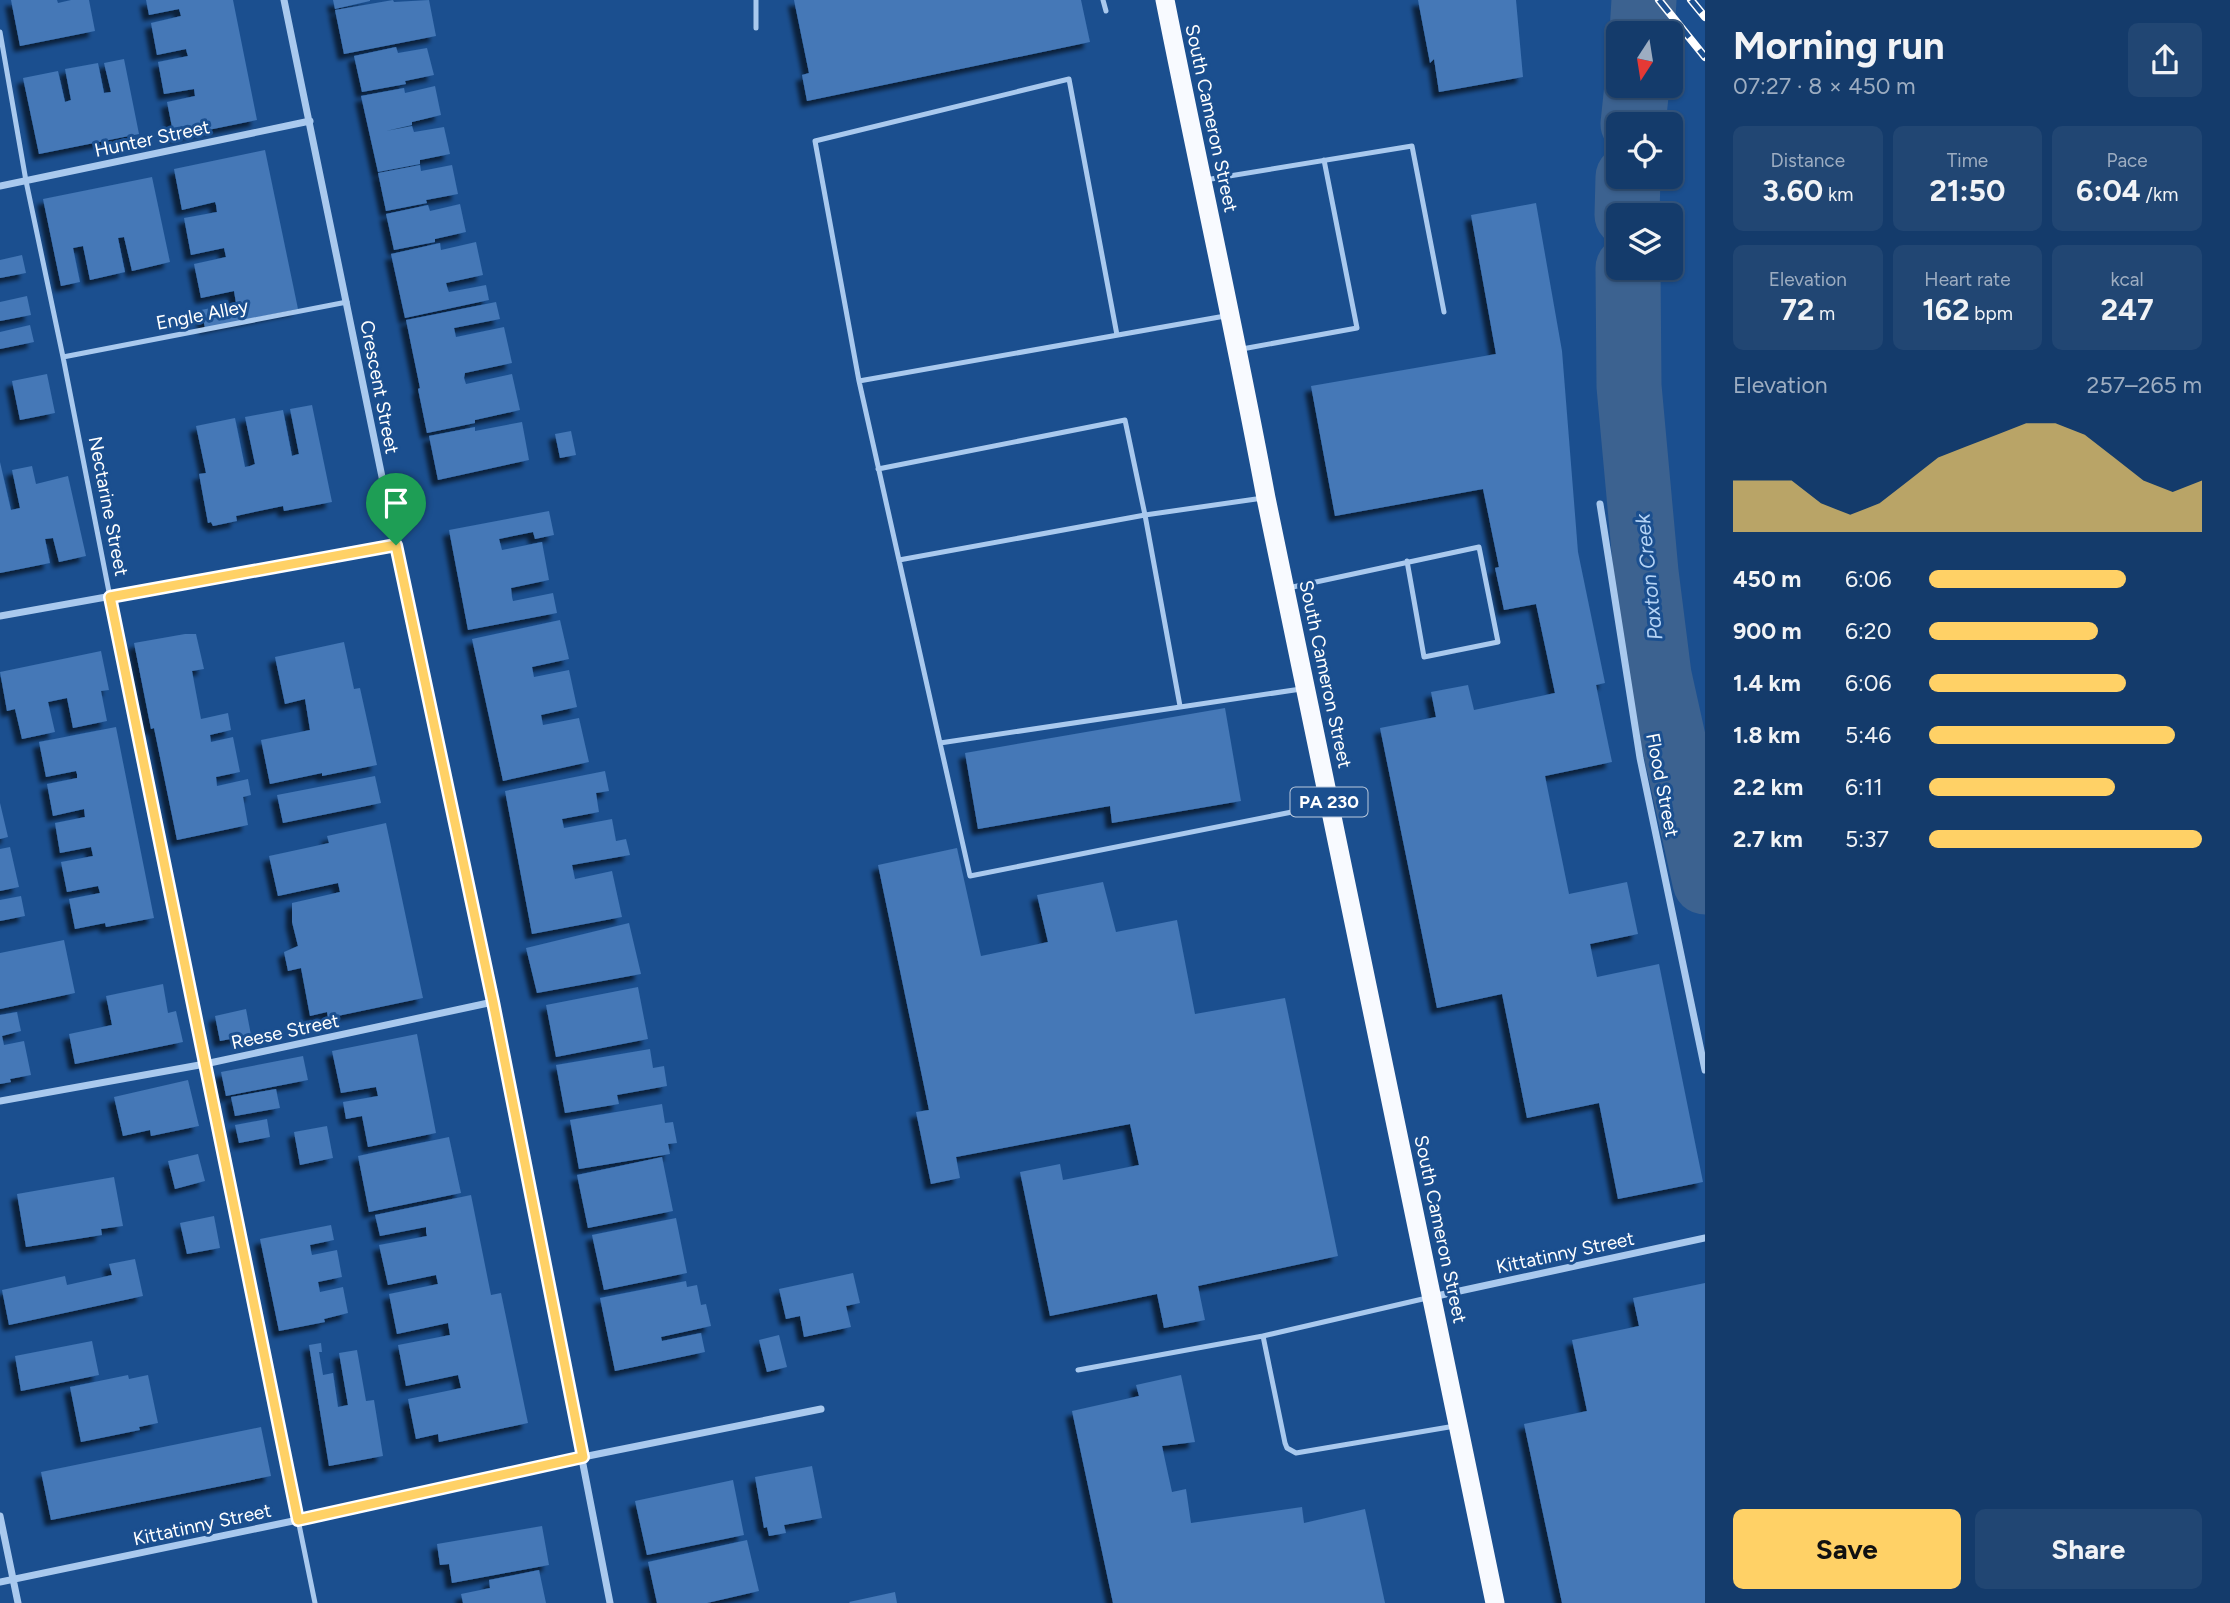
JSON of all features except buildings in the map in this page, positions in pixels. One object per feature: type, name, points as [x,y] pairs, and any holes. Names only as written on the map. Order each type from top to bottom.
[{"type":"highway","name":"South Cameron Street","points":[[1165,0],[1495,1603]]},
{"type":"street","name":"Crescent Street","points":[[284,0],[493,1002],[610,1603]]},
{"type":"street","name":"Hunter Street","points":[[0,186],[310,121]]},
{"type":"street","name":"Flood Street","points":[[1600,504],[1640,758],[1705,1070]]},
{"type":"street","points":[[0,617],[396,545]]},
{"type":"street","name":"Reese Street","points":[[0,1101],[205,1064],[493,1002]]},
{"type":"street","name":"Kittatinny Street","points":[[1431,1297],[1705,1238]]},
{"type":"street","name":"Kittatinny Street","points":[[0,1582],[583,1457],[821,1409]]},
{"type":"street","points":[[0,1516],[18,1603]]},
{"type":"lane","points":[[755,28],[756,0]]},
{"type":"lane","points":[[1103,0],[1106,11]]},
{"type":"lane","name":"Nectarine Street","points":[[0,33],[26,181],[315,1603]]},
{"type":"lane","points":[[1117,335],[1069,79],[815,141],[859,381],[970,876],[1330,804]]},
{"type":"lane","points":[[1201,181],[1412,146],[1444,312]]},
{"type":"lane","points":[[1239,350],[1357,328],[1324,160]]},
{"type":"lane","name":"Engle Alley","points":[[63,357],[347,302]]},
{"type":"lane","points":[[859,381],[1231,315]]},
{"type":"lane","points":[[878,469],[1125,420],[1180,706]]},
{"type":"lane","points":[[899,561],[1145,515],[1266,498]]},
{"type":"lane","points":[[1285,589],[1407,561],[1479,547],[1498,642],[1424,657],[1407,561]]},
{"type":"lane","points":[[940,743],[1306,688]]},
{"type":"lane","points":[[1078,1370],[1263,1336],[1431,1297]]},
{"type":"lane","points":[[1263,1336],[1284,1443],[1296,1453],[1458,1426]]},
{"type":"waterway","name":"Paxton Creek","points":[[1643,21],[1644,0]]},
{"type":"waterway","name":"Paxton Creek","points":[[1634,112],[1636,98]]},
{"type":"waterway","name":"Paxton Creek","points":[[1627,203],[1628,189]]},
{"type":"waterway","name":"Paxton Creek","points":[[1628,280],[1629,386],[1646,572],[1659,675],[1705,882]]},
{"type":"railway","points":[[1659,0],[1705,57]]},
{"type":"railway","points":[[1691,0],[1705,17]]},
{"type":"route","points":[[396,545],[493,1002],[583,1457],[298,1520],[110,597],[396,545]]}]
